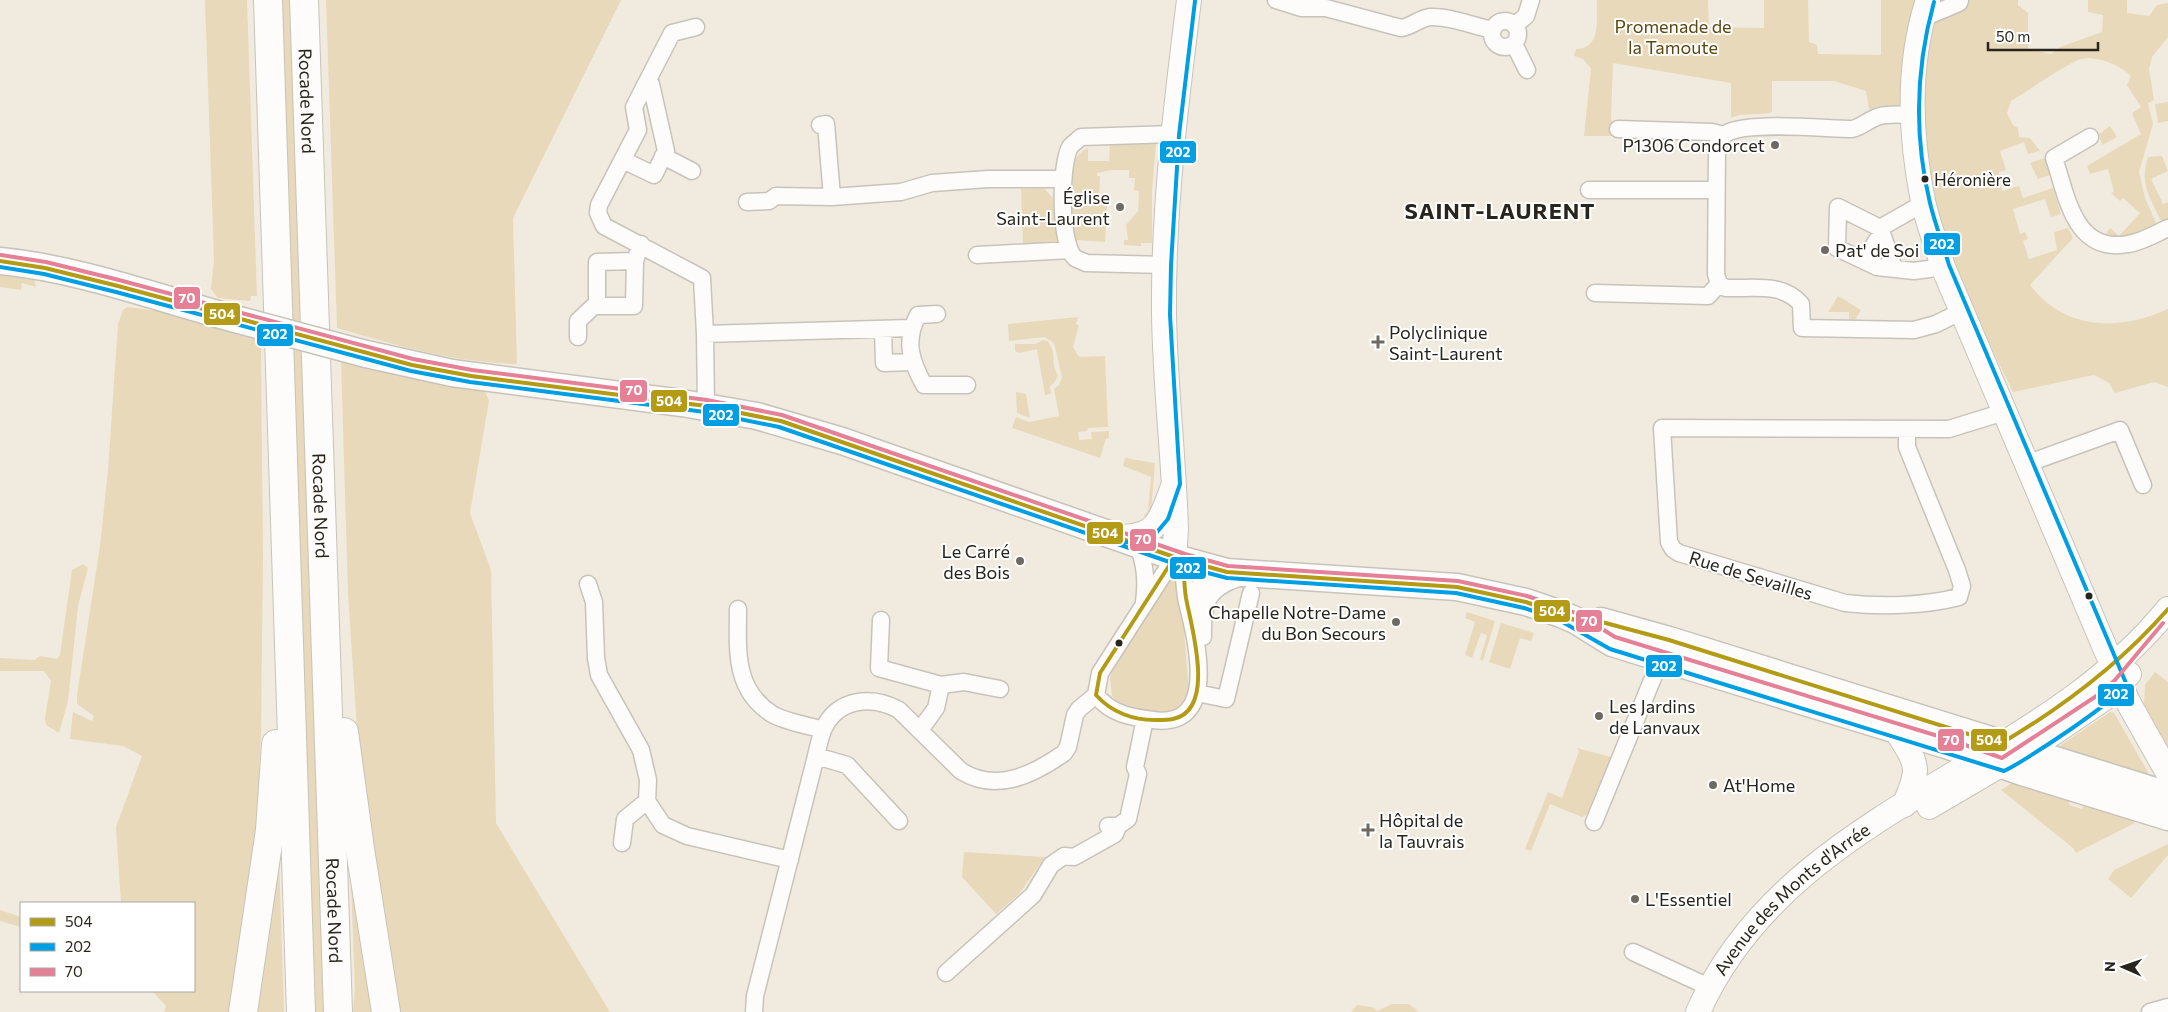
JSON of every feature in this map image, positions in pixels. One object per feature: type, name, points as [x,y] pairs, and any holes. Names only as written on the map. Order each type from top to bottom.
[{"type":"highway","name":"Rocade Nord","points":[[268,0],[301,1012]]},
{"type":"highway","name":"Rocade Nord","points":[[304,0],[338,1012]]},
{"type":"highway","points":[[314,303],[341,708],[360,849],[386,1012]]},
{"type":"highway","points":[[243,1012],[270,830],[275,781],[281,388]]},
{"type":"main road","points":[[0,261],[45,268],[88,278],[366,354],[462,375],[706,406],[757,416],[816,432],[1178,559],[1227,572],[1253,584],[1457,587],[1526,602],[1575,620],[1612,643],[1665,650],[1994,755],[2168,817]]},
{"type":"main road","points":[[1665,650],[1898,732],[1994,755],[2025,752],[2168,795]]},
{"type":"street","points":[[1189,0],[1173,134],[1164,315],[1178,559],[1191,617],[1199,671]]},
{"type":"street","points":[[1276,0],[1301,8],[1326,8],[1401,28],[1428,17],[1438,17],[1492,30]]},
{"type":"street","points":[[1515,25],[1526,16],[1531,0]]},
{"type":"street","points":[[1960,0],[1959,3],[1924,10],[1915,64],[1913,115],[1916,156],[1924,203],[1943,267],[2116,675],[2168,773]]},
{"type":"street","points":[[1502,21],[1509,21],[1515,25],[1518,38],[1514,44],[1508,47],[1496,43],[1492,37],[1492,30],[1502,21]]},
{"type":"street","points":[[696,28],[672,33],[634,107],[638,130],[599,205],[598,213],[604,226],[642,244],[702,278],[706,406]]},
{"type":"street","points":[[1514,44],[1514,48],[1527,70]]},
{"type":"street","points":[[623,160],[654,175],[666,151],[651,84],[645,85]]},
{"type":"street","points":[[1913,115],[1877,117],[1860,127],[1852,129],[1760,127],[1741,128],[1724,135],[1717,145],[1716,274],[1719,284],[1726,288],[1782,289],[1792,293],[1801,304],[1802,328],[1914,330],[1936,324],[1962,311]]},
{"type":"street","points":[[820,124],[826,124],[832,197]]},
{"type":"street","points":[[1618,129],[1712,132],[1724,135]]},
{"type":"street","points":[[1165,265],[1086,263],[1075,258],[1070,250],[1063,223],[1063,179],[1070,148],[1081,137],[1173,134]]},
{"type":"street","points":[[2090,137],[2054,158],[2076,222],[2083,232],[2102,242],[2128,244],[2168,228]]},
{"type":"street","points":[[663,156],[692,171]]},
{"type":"street","points":[[747,202],[769,201],[776,196],[791,195],[832,197],[901,192],[941,183],[988,179],[1063,179]]},
{"type":"street","points":[[1589,190],[1716,190]]},
{"type":"street","points":[[1864,260],[1880,231],[1924,203]]},
{"type":"street","points":[[1894,268],[1880,231],[1838,207],[1837,248],[1877,267],[1914,271],[1943,267]]},
{"type":"street","points":[[635,261],[596,262],[597,306],[634,306],[635,261],[642,244]]},
{"type":"street","points":[[977,255],[1070,250]]},
{"type":"street","points":[[1595,293],[1708,296],[1719,284]]},
{"type":"street","points":[[578,337],[578,321],[597,303]]},
{"type":"street","points":[[937,314],[918,315],[911,328],[912,362],[924,385],[967,385]]},
{"type":"street","points":[[705,334],[911,328]]},
{"type":"street","points":[[884,329],[884,363],[912,362]]},
{"type":"street","name":"Rue de Sevailles","points":[[1906,430],[1907,447],[1957,570],[1962,586],[1959,597],[1943,601],[1866,605],[1845,603],[1672,549],[1669,542],[1662,428],[1949,429],[2004,412]]},
{"type":"street","points":[[2026,464],[2120,430],[2144,485]]},
{"type":"street","points":[[1143,605],[1146,577],[1128,540],[1152,529],[1162,516],[1174,483]]},
{"type":"street","points":[[754,1012],[755,996],[816,756],[823,730],[829,720],[842,707],[861,700],[887,704],[899,710],[960,772],[978,780],[1010,781],[1064,753],[1068,747],[1078,709],[1096,695],[1100,673],[1143,605],[1178,559]]},
{"type":"street","points":[[1191,617],[1196,594],[1201,583],[1206,578],[1227,572]]},
{"type":"street","points":[[588,584],[594,602],[596,658],[599,675],[641,750],[648,780],[647,801],[663,825],[687,836],[790,860]]},
{"type":"street","points":[[1096,695],[1114,712],[1152,720],[1179,718],[1186,712],[1197,692],[1202,658],[1202,617],[1207,600],[1218,586],[1253,584],[1226,699],[1197,692]]},
{"type":"street","points":[[738,609],[738,665],[752,697],[773,714],[823,730]]},
{"type":"street","name":"Avenue des Monts d'Arrée","points":[[2025,752],[2105,698],[2116,675],[2168,609]]},
{"type":"street","points":[[881,620],[879,668],[941,685],[964,682],[1000,689]]},
{"type":"street","name":"Avenue des Monts d'Arrée","points":[[1698,1012],[1709,987],[1745,933],[1792,882],[1843,844],[1904,805],[1994,755],[2050,714],[2116,675],[2168,627]]},
{"type":"street","points":[[1594,822],[1665,650]]},
{"type":"street","points":[[920,730],[936,708],[941,685]]},
{"type":"street","points":[[946,973],[1033,895],[1051,865],[1064,856],[1068,848],[1109,826],[1118,826],[1128,819],[1138,774],[1135,767],[1152,720]]},
{"type":"street","points":[[1898,732],[1916,765],[1916,781],[1904,805]]},
{"type":"street","name":"Avenue des Monts d'Arrée","points":[[1709,1012],[1731,970],[1752,941],[1800,892],[1843,860],[1980,776],[1994,755]]},
{"type":"street","points":[[816,756],[847,765],[899,821]]},
{"type":"street","points":[[622,843],[625,819],[647,801]]},
{"type":"street","points":[[1633,952],[1709,987]]},
{"type":"street","points":[[2150,1012],[2168,1006]]},
{"type":"green space","points":[[205,0],[247,0],[257,296],[251,296],[250,301],[218,298],[211,289],[214,260]]},
{"type":"green space","points":[[279,0],[294,0],[327,1012],[311,1012]]},
{"type":"green space","points":[[326,0],[621,0],[513,218],[517,364],[469,360],[426,352],[337,328]]},
{"type":"green space","name":"Promenade de la Tamoute","points":[[1597,0],[1708,0],[1709,27],[1764,28],[1764,0],[1808,0],[1809,42],[1817,45],[1818,54],[1881,55],[1881,0],[1922,0],[1907,111],[1869,109],[1866,91],[1834,81],[1772,81],[1772,112],[1740,115],[1731,118],[1731,83],[1613,63],[1611,117],[1613,136],[1584,136],[1591,69],[1583,59],[1574,56],[1576,49],[1584,48],[1594,39],[1597,24]]},
{"type":"green space","points":[[1969,0],[2018,0],[2018,5],[2028,13],[2028,49],[2051,54],[2060,47],[2102,32],[2103,15],[2088,12],[2088,0],[2127,0],[2127,13],[2149,16],[2157,5],[2168,3],[2168,37],[2152,57],[2149,69],[2154,100],[2148,103],[2153,124],[2139,172],[2145,198],[2157,225],[2125,237],[2105,235],[2110,228],[2119,236],[2140,213],[2123,198],[2120,201],[2111,193],[2114,192],[2108,169],[2090,174],[2087,166],[2141,134],[2132,113],[2141,107],[2127,85],[2131,76],[2121,68],[2106,62],[2091,58],[2078,60],[2011,101],[2007,113],[2013,125],[2018,128],[2019,137],[2030,138],[2040,151],[2028,154],[2024,142],[2000,151],[2006,170],[1999,172],[2002,191],[2019,186],[2023,198],[2053,188],[2061,214],[2051,217],[2045,199],[2013,209],[2020,234],[2025,232],[2028,239],[2023,241],[2029,259],[2057,250],[2054,232],[2068,228],[2073,238],[2030,285],[2044,300],[2076,319],[2094,322],[2131,321],[2168,309],[2168,387],[2154,382],[2115,393],[2109,383],[2094,375],[2013,392],[1967,296],[1947,246],[1931,196],[1924,154],[1923,111],[1929,26],[1967,7]]},
{"type":"green space","points":[[2168,102],[2168,121],[2158,123],[2155,104]]},
{"type":"green space","points":[[2110,126],[2117,137],[2102,145],[2099,134]]},
{"type":"green space","points":[[1110,143],[1156,143],[1152,190],[1152,243],[1141,243],[1141,246],[1124,245],[1124,240],[1128,240],[1126,225],[1138,211],[1139,191],[1134,190],[1135,178],[1129,178],[1129,170],[1111,170],[1097,173],[1097,176],[1100,176],[1099,204],[1107,204],[1105,242],[1076,240],[1070,217],[1068,190],[1069,176],[1073,164],[1079,155],[1088,148],[1088,161],[1109,161]]},
{"type":"green space","points":[[2162,156],[2168,171],[2151,179],[2163,204],[2168,202],[2168,220],[2162,223],[2147,191],[2145,175],[2148,157]]},
{"type":"green space","points":[[2045,158],[2050,175],[2038,179],[2030,163]]},
{"type":"green space","points":[[1044,188],[1059,205],[1060,242],[1023,244],[1021,189]]},
{"type":"green space","points":[[0,275],[34,279],[36,287],[22,283],[21,290],[0,287]]},
{"type":"green space","points":[[1838,296],[1861,310],[1853,323],[1849,322],[1849,312],[1828,312]]},
{"type":"green space","points":[[127,307],[165,312],[258,339],[261,350],[263,558],[259,769],[265,770],[234,1012],[164,1012],[166,1006],[153,992],[195,992],[195,902],[121,902],[116,827],[142,756],[123,746],[70,739],[73,712],[92,721],[94,716],[77,704],[77,695],[100,546],[108,470],[118,324],[123,310]]},
{"type":"green space","points":[[1078,317],[1076,324],[1079,325],[1073,347],[1079,357],[1105,356],[1108,427],[1088,428],[1087,431],[1078,432],[1079,440],[1092,439],[1091,432],[1109,431],[1109,438],[1106,439],[1100,458],[1012,428],[1016,417],[1029,422],[1059,416],[1054,389],[1059,385],[1062,377],[1054,343],[1045,337],[1009,341],[1008,324]]},
{"type":"green space","points":[[1043,340],[1048,341],[1053,351],[1054,366],[1058,376],[1050,386],[1051,394],[1045,395],[1037,349],[1019,353],[1015,351],[1015,344],[1035,344]]},
{"type":"green space","points":[[341,361],[485,391],[489,401],[470,513],[491,570],[496,823],[610,1012],[396,1012],[357,730],[348,593]]},
{"type":"green space","points":[[1016,392],[1026,394],[1030,418],[1017,413]]},
{"type":"green space","points":[[1125,458],[1155,463],[1151,513],[1143,517],[1148,511],[1151,477],[1123,466]]},
{"type":"green space","points":[[83,564],[88,568],[78,606],[68,701],[59,733],[46,725],[45,718],[51,681],[44,671],[0,671],[0,658],[35,660],[40,656],[57,659],[60,655],[72,570]]},
{"type":"green space","points":[[1169,578],[1180,581],[1189,691],[1178,710],[1169,713],[1151,713],[1132,708],[1117,701],[1112,696],[1110,679],[1112,671]]},
{"type":"green space","points":[[1467,612],[1495,621],[1483,661],[1480,659],[1487,635],[1481,633],[1472,658],[1465,655],[1475,622],[1465,618]]},
{"type":"green space","points":[[1501,623],[1534,633],[1531,641],[1520,638],[1510,669],[1489,662]]},
{"type":"green space","points":[[2155,672],[2168,682],[2168,747],[2144,704],[2145,685]]},
{"type":"green space","points":[[2110,712],[2114,713],[2148,772],[2146,777],[2060,749],[2061,745]]},
{"type":"green space","points":[[1577,748],[1611,757],[1587,814],[1582,817],[1550,804],[1531,851],[1525,849],[1548,792],[1562,798],[1579,751]]},
{"type":"green space","points":[[2012,783],[2070,801],[2069,805],[2082,809],[2084,805],[2130,819],[2135,823],[2076,853],[2073,848],[2001,790]]},
{"type":"green space","points":[[2168,844],[2168,855],[2131,898],[2108,879],[2114,870]]},
{"type":"green space","points":[[964,852],[1045,857],[1019,894],[996,914],[962,877]]},
{"type":"green space","points":[[279,854],[284,1012],[250,1012]]},
{"type":"green space","points":[[350,858],[379,1012],[353,1012],[355,989]]},
{"type":"green space","points":[[0,910],[20,917],[20,927],[0,921]]},
{"type":"green space","points":[[1392,1004],[1409,1004],[1419,1012],[1351,1012],[1357,1005],[1372,1007],[1377,1011]]},
{"type":"transit line","name":"202","points":[[1092,534],[1119,543],[1152,538],[1168,519],[1180,484],[1170,315],[1171,265],[1179,135],[1195,1]]},
{"type":"transit line","name":"202","points":[[0,267],[44,274],[116,292],[411,371],[470,382],[705,412],[779,427],[1181,566],[1227,578],[1456,593],[1524,608],[1559,620],[1610,649],[2004,771],[2091,715],[2108,702],[2126,683],[1949,265],[1932,211],[1921,152],[1919,102],[1924,51],[1934,2]]},
{"type":"transit line","name":"70","points":[[1,255],[46,262],[119,280],[413,359],[472,370],[707,400],[782,415],[1185,554],[1228,566],[1458,581],[1527,596],[1578,614],[1615,637],[1951,740],[2002,758],[2101,693],[2115,680],[2163,623]]},
{"type":"transit line","name":"504","points":[[0,261],[45,268],[118,286],[412,365],[471,376],[706,406],[781,421],[1183,560],[1227,572],[1457,587],[1526,602],[1575,620],[1598,621],[1669,640],[2000,744],[2046,715],[2090,683],[2130,648],[2168,609]]},
{"type":"transit line","name":"504","points":[[1174,558],[1100,673],[1096,695],[1116,711],[1140,719],[1173,719],[1186,712],[1194,700],[1198,684],[1198,666],[1184,584],[1183,560]]},
{"type":"place","name":"P1306 Condorcet","points":[[1775,145]]},
{"type":"place","name":"Héronière","points":[[1925,179]]},
{"type":"place","name":"Église Saint-Laurent","points":[[1120,207]]},
{"type":"place","name":"Pat' de Soi","points":[[1825,250]]},
{"type":"place","name":"Polyclinique Saint-Laurent","points":[[1378,342]]},
{"type":"place","name":"Le Carré des Bois","points":[[1020,561]]},
{"type":"place","name":"Chapelle Notre-Dame du Bon Secours","points":[[1396,622]]},
{"type":"place","name":"Les Jardins de Lanvaux","points":[[1599,716]]},
{"type":"place","name":"At'Home","points":[[1713,785]]},
{"type":"place","name":"Hôpital de la Tauvrais","points":[[1368,830]]},
{"type":"place","name":"L'Essentiel","points":[[1635,899]]},
{"type":"district","name":"SAINT-LAURENT","points":[[1500,210]]}]
